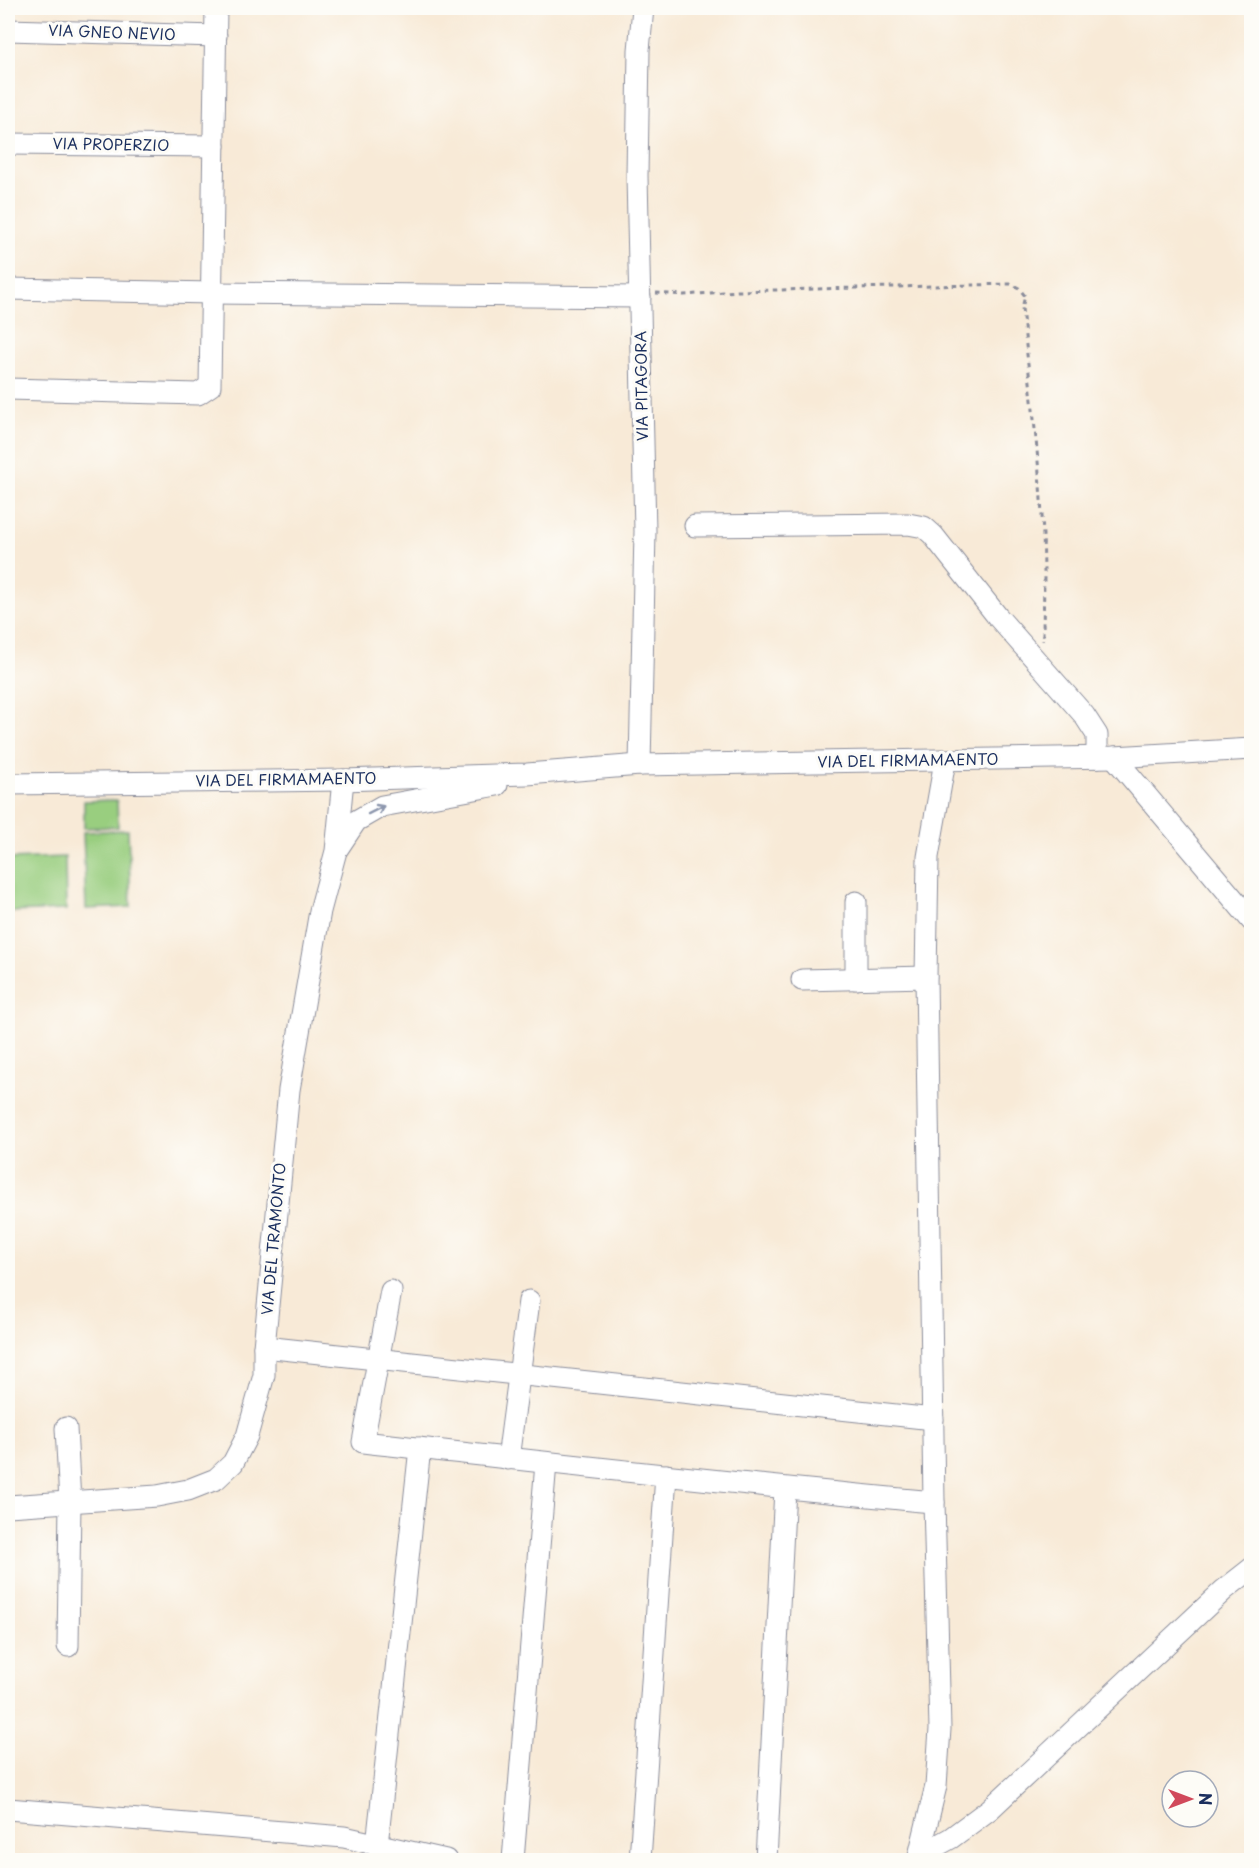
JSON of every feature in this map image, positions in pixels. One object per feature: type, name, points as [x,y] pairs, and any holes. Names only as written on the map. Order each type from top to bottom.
[{"type":"street","points":[[8,390],[198,394],[210,386],[216,8]]},
{"type":"street","name":"VIA PITAGORA","points":[[640,765],[645,531],[637,176],[639,51],[643,8]]},
{"type":"street","name":"VIA GNEO NEVIO","points":[[8,30],[216,36]]},
{"type":"street","name":"VIA PROPERZIO","points":[[8,144],[214,146]]},
{"type":"street","points":[[8,289],[213,293],[640,294]]},
{"type":"street","points":[[695,526],[908,524],[924,527],[1084,716],[1097,735],[1106,757],[1251,921]]},
{"type":"street","name":"VIA DEL FIRMAMAENTO","points":[[8,784],[343,780],[565,771],[640,765],[945,761],[1251,750]]},
{"type":"street","points":[[919,1858],[936,1786],[940,1729],[926,977],[928,857],[945,761]]},
{"type":"street","name":"VIA DEL FIRMAMAENTO","points":[[336,851],[357,821],[382,806],[565,771]]},
{"type":"street","name":"VIA DEL TRAMONTO","points":[[8,1506],[157,1496],[188,1490],[216,1479],[233,1463],[247,1436],[264,1375],[264,1347],[289,1090],[320,911],[336,851],[343,780]]},
{"type":"street","points":[[856,902],[856,979]]},
{"type":"street","points":[[802,980],[926,977]]},
{"type":"street","points":[[391,1291],[363,1442],[785,1489],[934,1503]]},
{"type":"street","points":[[508,1459],[529,1301]]},
{"type":"street","points":[[264,1347],[933,1419]]},
{"type":"street","points":[[66,1428],[70,1502],[68,1646]]},
{"type":"street","points":[[377,1845],[420,1448]]},
{"type":"street","points":[[513,1860],[546,1463]]},
{"type":"street","points":[[640,1860],[666,1475]]},
{"type":"street","points":[[766,1860],[785,1489]]},
{"type":"street","points":[[919,1858],[990,1809],[1216,1597],[1251,1569]]},
{"type":"street","points":[[8,1809],[344,1837],[446,1860]]},
{"type":"path","points":[[640,294],[684,295],[749,291],[1011,284],[1019,288],[1025,296],[1022,308],[1036,441],[1042,529],[1043,656],[1040,664]]},
{"type":"green space","points":[[117,800],[118,827],[84,828],[84,801]]},
{"type":"green space","points":[[128,830],[131,907],[86,909],[83,832]]},
{"type":"green space","points":[[65,857],[66,910],[8,912],[8,859]]}]
